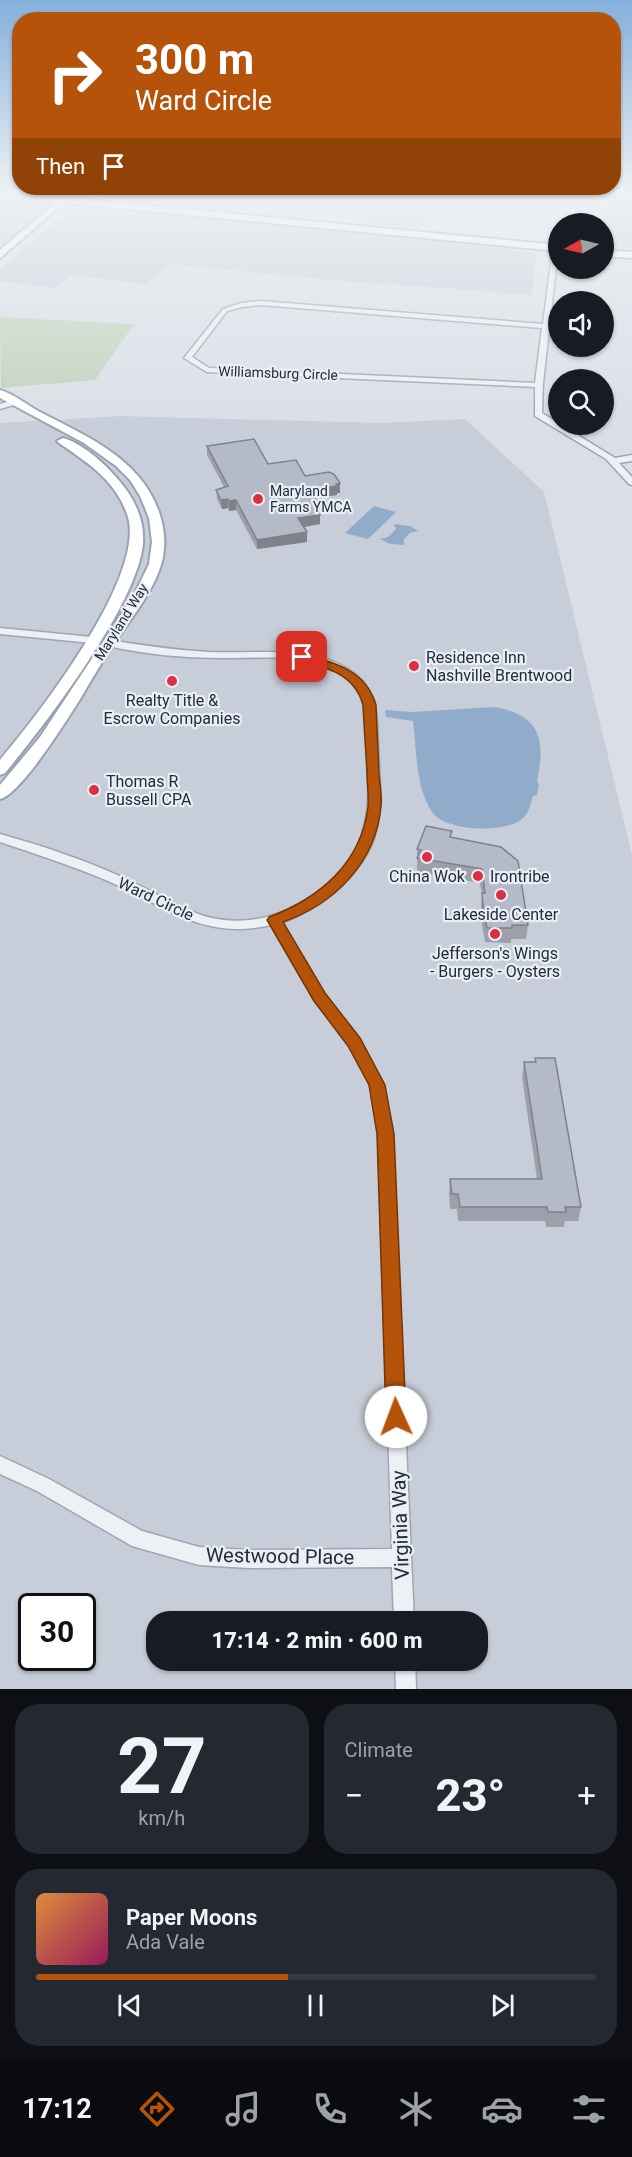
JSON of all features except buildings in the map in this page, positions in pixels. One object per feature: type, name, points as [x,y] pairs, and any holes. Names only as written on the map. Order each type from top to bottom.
[{"type":"main road","name":"Maryland Way","points":[[0,770],[100,642],[136,602],[156,563],[157,537],[153,514],[144,493],[124,466],[97,447],[3,400]]},
{"type":"main road","name":"Maryland Way","points":[[0,794],[39,752],[100,642],[135,562],[138,545],[135,516],[123,490],[107,471],[3,400]]},
{"type":"main road","points":[[82,452],[97,447]]},
{"type":"main road","points":[[115,480],[133,476]]},
{"type":"main road","points":[[135,562],[156,563]]},
{"type":"street","points":[[552,279],[539,385],[538,414],[614,461],[632,482]]},
{"type":"street","name":"Williamsburg Circle","points":[[539,385],[207,370],[188,358],[225,310],[241,305],[261,303],[545,326]]},
{"type":"street","points":[[614,461],[632,458]]},
{"type":"street","name":"Ward Circle","points":[[0,631],[204,655],[281,656],[311,659],[331,665],[353,676],[366,693],[369,705],[375,806],[367,842],[351,869],[326,893],[299,911],[253,925],[232,926],[194,918],[116,880],[0,838]]},
{"type":"street","name":"Virginia Way","points":[[274,920],[319,997],[354,1042],[377,1085],[386,1134],[403,1611]]},
{"type":"street","name":"Westwood Place","points":[[0,1465],[43,1485],[139,1539],[199,1556],[248,1559],[401,1558]]},
{"type":"street","points":[[405,1671],[406,1689]]},
{"type":"shaded area","points":[[0,270],[163,270],[147,284],[72,275],[55,288],[0,281]]},
{"type":"shaded area","points":[[227,270],[534,270],[532,295]]},
{"type":"shaded area","points":[[119,416],[382,423],[465,419],[544,492],[632,855],[632,1689],[0,1689],[0,423]]},
{"type":"green space","points":[[0,317],[134,324],[95,380],[1,388]]},
{"type":"water","points":[[374,506],[396,512],[368,539],[345,533]]},
{"type":"water","points":[[394,524],[410,526],[418,531],[410,533],[404,539],[404,545],[390,544],[380,539],[388,537],[396,529]]},
{"type":"water","points":[[494,707],[521,716],[536,731],[541,753],[537,795],[533,796],[529,810],[524,817],[505,826],[477,828],[450,824],[439,819],[432,812],[422,791],[413,721],[386,717],[385,710],[412,712]]},
{"type":"place","name":"Maryland Farms YMCA","points":[[258,499]]},
{"type":"place","name":"Residence Inn Nashville Brentwood","points":[[414,666]]},
{"type":"place","name":"Realty Title & Escrow Companies","points":[[172,681]]},
{"type":"place","name":"Thomas R Bussell CPA","points":[[94,790]]},
{"type":"place","name":"China Wok","points":[[427,857]]},
{"type":"place","name":"Irontribe","points":[[478,876]]},
{"type":"place","name":"Lakeside Center","points":[[501,895]]},
{"type":"place","name":"Jefferson's Wings - Burgers - Oysters","points":[[495,934]]},
{"type":"route","points":[[302,657],[331,665],[353,676],[369,699],[375,806],[367,842],[351,869],[335,886],[308,906],[274,920],[319,997],[354,1042],[377,1085],[386,1134],[396,1417]]}]
